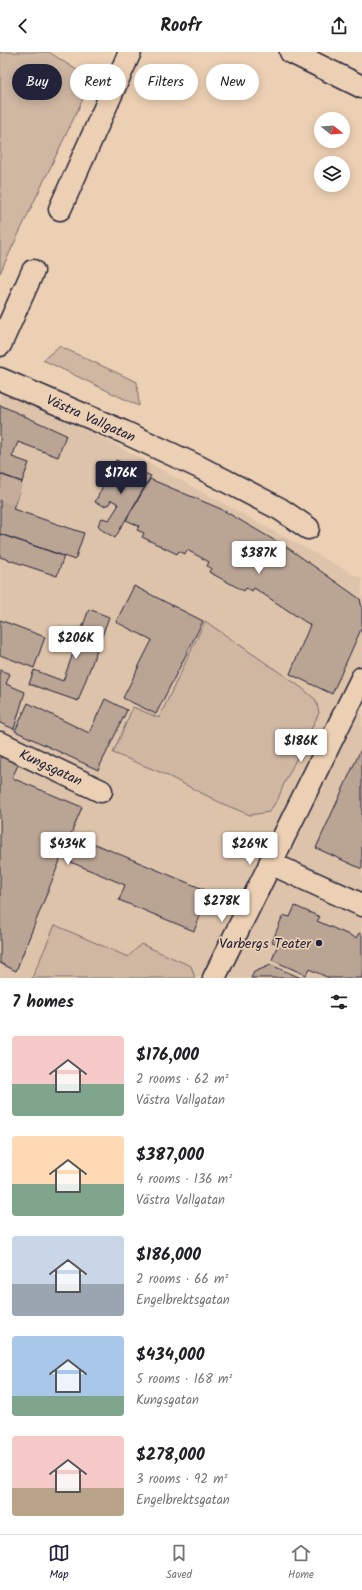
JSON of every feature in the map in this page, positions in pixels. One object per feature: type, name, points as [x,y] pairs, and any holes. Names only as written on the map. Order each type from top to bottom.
[{"type":"street","points":[[60,209],[130,52]]},
{"type":"street","points":[[291,52],[362,87]]},
{"type":"street","points":[[0,345],[33,271]]},
{"type":"street","name":"Västra Vallgatan","points":[[0,379],[124,432],[197,466],[280,509],[308,528]]},
{"type":"street","points":[[214,978],[270,863],[360,686]]},
{"type":"street","name":"Kungsgatan","points":[[0,743],[102,791]]},
{"type":"street","points":[[270,863],[362,905]]},
{"type":"shaded area","points":[[0,52],[49,52],[70,66],[70,100],[82,100],[0,273]]},
{"type":"shaded area","points":[[59,346],[137,382],[139,406],[43,360]]},
{"type":"shaded area","points":[[0,382],[362,579],[362,978],[0,978]]},
{"type":"shaded area","points":[[205,621],[302,688],[316,700],[319,713],[278,799],[269,812],[250,815],[223,804],[162,773],[113,753],[133,707],[159,718]]},
{"type":"shaded area","points":[[55,925],[128,957],[141,944],[191,966],[195,978],[32,978]]},
{"type":"building","points":[[0,405],[66,435],[58,457],[18,442],[12,457],[29,463],[22,482],[0,474]]},
{"type":"building","points":[[116,460],[151,476],[115,538],[102,530],[98,525],[102,518],[109,520],[118,506],[117,503],[111,500],[109,504],[104,506],[95,502]]},
{"type":"building","points":[[0,474],[22,482],[13,509],[84,533],[75,560],[0,534]]},
{"type":"building","points":[[150,479],[221,509],[291,550],[360,599],[362,608],[362,627],[332,694],[290,674],[310,625],[254,588],[252,591],[246,588],[244,591],[209,572],[211,568],[207,566],[209,562],[187,550],[185,554],[179,551],[177,554],[142,537],[144,533],[137,530],[139,526],[126,520]]},
{"type":"building","points":[[0,534],[64,556],[57,576],[0,557]]},
{"type":"building","points":[[134,586],[203,621],[156,714],[123,698],[152,640],[116,622]]},
{"type":"building","points":[[89,609],[109,617],[78,701],[29,684],[34,670],[63,681]]},
{"type":"building","points":[[0,620],[45,637],[34,668],[0,655]]},
{"type":"building","points":[[0,670],[10,674],[6,684],[25,692],[14,729],[0,723]]},
{"type":"building","points":[[105,699],[127,710],[98,770],[15,731],[28,703],[89,733]]},
{"type":"building","points":[[362,747],[362,869],[316,848]]},
{"type":"building","points":[[0,755],[19,763],[12,778],[82,807],[71,834],[210,892],[194,931],[119,900],[125,885],[61,858],[16,971],[0,963]]},
{"type":"building","name":"Varbergs Teater","points":[[295,906],[320,917],[317,921],[356,938],[359,933],[362,935],[362,978],[329,978],[309,969],[306,975],[272,960],[278,944],[272,942],[283,915],[290,917]]},
{"type":"building","points":[[271,965],[301,978],[251,978],[254,972]]},
{"type":"tunnel","points":[[0,488],[18,495]]},
{"type":"place","name":"Varbergs Teater","points":[[319,943]]}]
